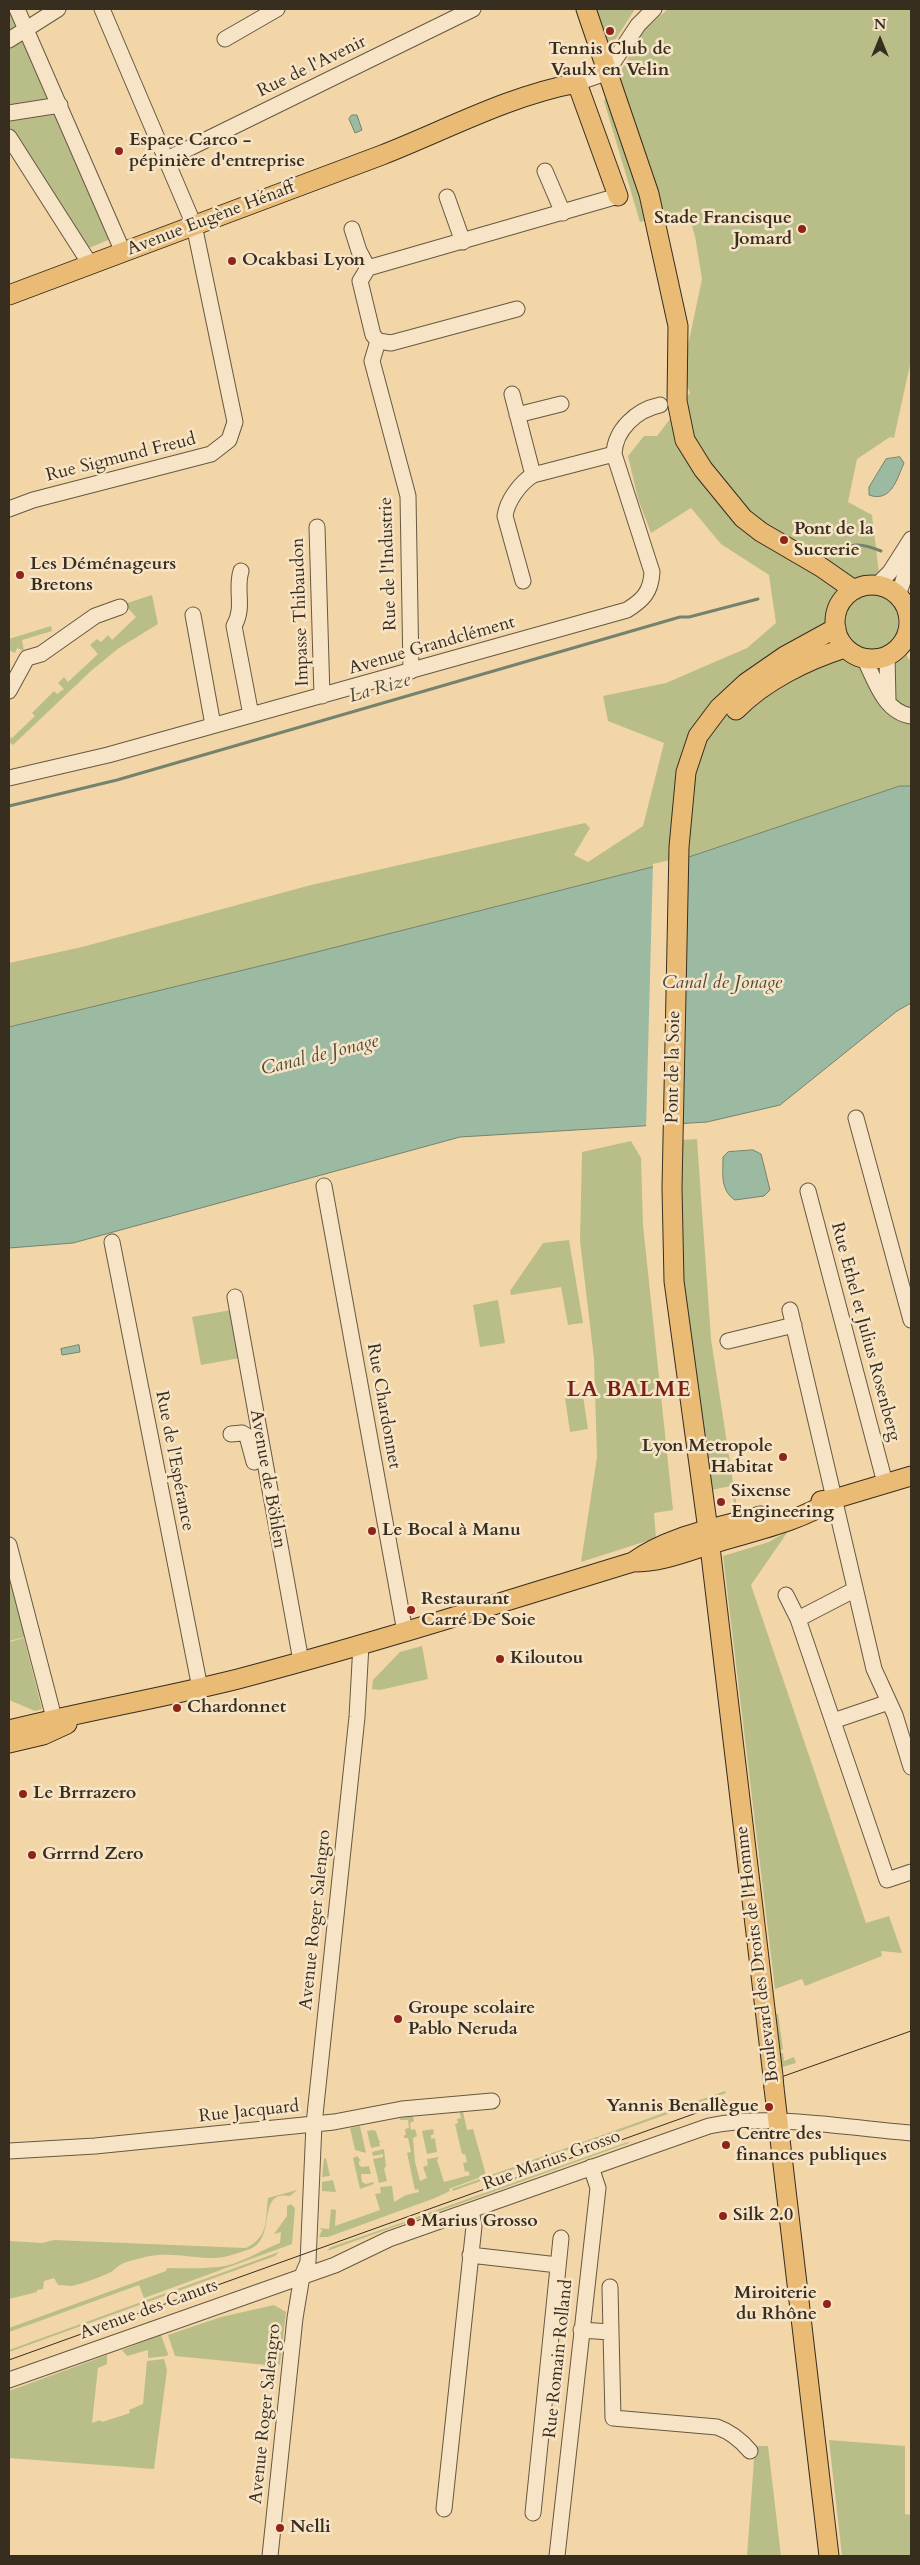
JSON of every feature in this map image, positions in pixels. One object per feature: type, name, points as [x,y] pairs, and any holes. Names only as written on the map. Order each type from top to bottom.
[{"type":"main road","points":[[586,9],[606,73],[649,194],[678,326],[677,401],[685,440],[703,468],[743,518],[761,532],[821,567],[854,590]]},
{"type":"main road","points":[[577,82],[618,196]]},
{"type":"main road","name":"Avenue Eugène Hénaff","points":[[9,295],[413,143],[447,126],[547,88],[577,82]]},
{"type":"main road","points":[[876,586],[898,596],[906,608],[908,629],[903,642],[887,656],[876,659],[864,658],[845,648],[836,628],[836,617],[840,604],[854,590],[876,586]]},
{"type":"main road","name":"Pont de la Soie","points":[[708,1537],[674,1281],[672,1157],[681,827],[685,785],[689,757],[695,743],[719,708],[746,683],[785,656],[836,628]]},
{"type":"main road","points":[[685,785],[723,722],[747,698],[782,676],[826,654],[845,648]]},
{"type":"main road","points":[[11,1738],[43,1728],[48,1720],[200,1688],[405,1632],[634,1562],[654,1562],[708,1537],[797,1518],[814,1512],[834,1499],[911,1476]]},
{"type":"main road","name":"Boulevard des Droits de l'Homme","points":[[708,1537],[829,2556]]},
{"type":"main road","points":[[11,1738],[43,1735],[75,1721],[90,1711]]},
{"type":"street","points":[[17,9],[123,252]]},
{"type":"street","points":[[9,40],[58,9]]},
{"type":"street","name":"Rue Sigmund Freud","points":[[9,509],[33,500],[211,454],[229,440],[235,422],[194,225],[102,9]]},
{"type":"street","points":[[225,39],[277,9]]},
{"type":"street","name":"Rue de l'Avenir","points":[[167,159],[473,9]]},
{"type":"street","points":[[577,82],[606,73],[638,25],[654,9]]},
{"type":"street","points":[[9,113],[60,105]]},
{"type":"street","points":[[9,138],[90,264]]},
{"type":"street","points":[[545,171],[564,213]]},
{"type":"street","points":[[517,308],[391,343],[378,341],[373,334],[360,281],[368,268],[618,196]]},
{"type":"street","points":[[447,197],[463,242]]},
{"type":"street","points":[[352,229],[358,251],[368,268]]},
{"type":"street","name":"Rue de l'Industrie","points":[[378,341],[372,360],[408,496],[411,671]]},
{"type":"street","points":[[512,394],[533,475]]},
{"type":"street","points":[[518,415],[561,404]]},
{"type":"street","points":[[523,581],[505,516],[506,508],[524,481],[533,475],[614,454],[619,432],[639,414],[660,405]]},
{"type":"street","name":"Avenue Grandclément","points":[[9,778],[108,755],[627,610],[643,600],[651,586],[652,572],[614,454]]},
{"type":"street","name":"Impasse Thibaudon","points":[[317,527],[322,696]]},
{"type":"street","points":[[876,586],[890,572],[911,539]]},
{"type":"street","points":[[898,596],[911,557]]},
{"type":"street","points":[[241,571],[238,587],[241,607],[240,616],[234,626],[251,715]]},
{"type":"street","points":[[9,691],[27,658],[41,654],[95,616],[120,607]]},
{"type":"street","points":[[193,615],[213,725]]},
{"type":"street","points":[[887,656],[888,703]]},
{"type":"street","points":[[864,658],[888,703],[899,712],[911,716]]},
{"type":"street","points":[[856,1118],[911,1320]]},
{"type":"street","name":"Rue Chardonnet","points":[[324,1186],[405,1632]]},
{"type":"street","name":"Rue Ethel et Julius Rosenberg","points":[[808,1190],[885,1483]]},
{"type":"street","name":"Rue de l'Espérance","points":[[112,1242],[200,1688]]},
{"type":"street","name":"Avenue de Böhlen","points":[[235,1297],[296,1662]]},
{"type":"street","points":[[790,1310],[874,1669],[889,1702],[911,1767]]},
{"type":"street","points":[[728,1341],[794,1325]]},
{"type":"street","points":[[231,1434],[242,1433],[247,1436],[251,1445],[296,1662]]},
{"type":"street","points":[[9,1545],[48,1720]]},
{"type":"street","points":[[798,1619],[854,1590]]},
{"type":"street","points":[[786,1595],[798,1619],[887,1880],[911,1872]]},
{"type":"street","name":"Avenue Roger Salengro","points":[[270,2556],[295,2318],[302,2276],[302,2231],[309,2200],[314,2124],[357,1717],[361,1644]]},
{"type":"street","points":[[832,1721],[889,1702]]},
{"type":"street","name":"Rue Jacquard","points":[[9,2151],[95,2146],[314,2124],[402,2109],[492,2100]]},
{"type":"street","name":"Rue Marius Grosso","points":[[302,2276],[335,2265],[389,2239],[709,2126],[735,2121],[778,2122],[911,2133]]},
{"type":"street","name":"Rue Romain Rolland","points":[[557,2556],[598,2188],[591,2167]]},
{"type":"street","name":"Rue Marius Grosso","points":[[444,2510],[474,2226],[471,2210]]},
{"type":"street","name":"Rue Romain Rolland","points":[[533,2513],[561,2238]]},
{"type":"street","points":[[470,2255],[558,2265]]},
{"type":"street","name":"Avenue des Canuts","points":[[9,2380],[302,2276]]},
{"type":"street","points":[[610,2287],[613,2418],[716,2427],[735,2436],[750,2451]]},
{"type":"street","points":[[581,2330],[611,2332]]},
{"type":"shaded area","points":[[9,9],[13,9],[113,238],[84,250],[9,132]]},
{"type":"shaded area","name":"Tennis Club de Vaulx en Velin","points":[[593,9],[635,9],[606,54]]},
{"type":"shaded area","points":[[668,9],[911,9],[911,360],[894,438],[890,437],[857,459],[848,502],[872,515],[879,573],[888,598],[899,615],[897,634],[909,660],[911,657],[911,786],[900,786],[680,860],[293,958],[9,1027],[9,963],[82,947],[311,885],[585,823],[590,828],[574,855],[588,862],[643,826],[664,743],[608,721],[603,696],[666,683],[747,648],[776,623],[769,575],[721,544],[691,508],[651,533],[638,499],[628,456],[644,436],[657,436],[690,393],[682,374],[702,279],[695,236],[687,210],[640,222],[604,101],[644,30]]},
{"type":"shaded area","points":[[152,595],[158,624],[119,648],[92,670],[13,745],[9,742],[9,737],[12,738],[35,716],[32,713],[54,691],[57,694],[64,689],[58,683],[64,677],[68,682],[98,654],[90,645],[97,639],[101,642],[108,635],[112,640],[136,617],[124,604]]},
{"type":"shaded area","points":[[51,626],[52,631],[22,640],[24,651],[17,648],[15,653],[9,650],[9,639]]},
{"type":"shaded area","points":[[697,1139],[711,1339],[737,1508],[735,1508],[731,1486],[706,1491],[678,1247],[681,1140]]},
{"type":"shaded area","points":[[631,1141],[641,1158],[643,1225],[673,1510],[654,1513],[656,1538],[581,1562],[597,1457],[594,1359],[580,1241],[582,1152]]},
{"type":"shaded area","points":[[569,1240],[583,1323],[568,1325],[561,1287],[511,1295],[510,1291],[543,1243]]},
{"type":"shaded area","points":[[498,1300],[505,1343],[480,1347],[473,1305]]},
{"type":"shaded area","points":[[231,1310],[240,1358],[201,1365],[192,1317]]},
{"type":"shaded area","points":[[583,1396],[588,1429],[570,1432],[565,1398]]},
{"type":"shaded area","points":[[789,1530],[751,1585],[866,1923],[889,1916],[902,1953],[881,1951],[882,1956],[805,1986],[802,1979],[775,1989],[723,1556],[769,1542]]},
{"type":"shaded area","points":[[9,1571],[25,1637],[9,1641]]},
{"type":"shaded area","points":[[24,1638],[42,1709],[35,1711],[9,1700],[9,1642]]},
{"type":"shaded area","points":[[422,1646],[428,1679],[380,1690],[372,1689],[373,1680],[400,1652]]},
{"type":"shaded area","points":[[776,2014],[778,2014],[783,2049],[780,2050]]},
{"type":"shaded area","points":[[780,2053],[783,2053],[784,2061],[794,2057],[796,2063],[782,2067]]},
{"type":"shaded area","points":[[725,2091],[726,2093],[453,2191],[452,2189]]},
{"type":"shaded area","points":[[462,2107],[467,2130],[473,2129],[486,2175],[449,2189],[450,2191],[435,2198],[328,2237],[319,2237],[322,2230],[319,2228],[329,2229],[331,2209],[336,2210],[335,2226],[380,2210],[375,2194],[381,2193],[380,2187],[392,2186],[394,2202],[406,2195],[419,2192],[418,2189],[415,2190],[407,2153],[411,2152],[408,2138],[404,2138],[404,2135],[406,2135],[405,2129],[409,2128],[408,2120],[400,2120],[400,2118],[413,2116],[414,2121],[410,2123],[411,2130],[415,2129],[417,2136],[413,2138],[415,2162],[420,2181],[427,2178],[423,2167],[428,2165],[427,2159],[439,2157],[437,2160],[444,2182],[470,2175],[468,2171],[465,2172],[463,2163],[467,2162],[465,2154],[462,2154],[455,2124],[458,2123],[457,2119],[461,2118],[459,2110]]},
{"type":"shaded area","points":[[360,2126],[366,2153],[355,2150],[350,2128]]},
{"type":"shaded area","points":[[433,2129],[434,2134],[431,2135],[431,2139],[435,2138],[437,2152],[427,2154],[422,2131]]},
{"type":"shaded area","points":[[367,2131],[376,2131],[379,2141],[382,2141],[379,2142],[380,2146],[371,2148]]},
{"type":"shaded area","points":[[628,2142],[415,2220],[414,2218]]},
{"type":"shaded area","points":[[384,2149],[386,2167],[384,2168],[387,2181],[379,2183],[373,2159],[383,2157],[383,2154],[373,2156],[372,2152]]},
{"type":"shaded area","points":[[357,2156],[361,2161],[359,2161],[359,2165],[362,2167],[369,2166],[371,2174],[361,2174],[362,2182],[366,2184],[373,2182],[374,2184],[360,2189],[353,2158]]},
{"type":"shaded area","points":[[326,2158],[330,2176],[322,2177],[324,2159]]},
{"type":"shaded area","points":[[333,2180],[336,2192],[322,2191],[322,2182]]},
{"type":"shaded area","points":[[297,2190],[290,2196],[279,2196],[273,2200],[269,2207],[266,2226],[263,2235],[258,2243],[250,2249],[218,2258],[174,2255],[150,2256],[126,2262],[109,2273],[72,2286],[58,2285],[54,2278],[44,2281],[43,2289],[9,2299],[9,2241],[42,2243],[54,2240],[246,2248],[259,2238],[262,2233],[266,2221],[268,2198]]},
{"type":"shaded area","points":[[291,2204],[295,2208],[292,2244],[144,2298],[139,2285],[9,2332],[9,2328],[166,2271],[167,2268],[226,2266],[250,2257],[280,2243],[281,2232],[274,2234],[287,2216],[287,2206]]},
{"type":"shaded area","points":[[408,2222],[327,2251],[331,2247]]},
{"type":"shaded area","points":[[279,2252],[275,2256],[9,2352],[9,2350]]},
{"type":"shaded area","points":[[274,2305],[286,2312],[280,2364],[277,2366],[175,2356],[168,2335],[221,2317]]},
{"type":"shaded area","points":[[161,2335],[168,2354],[167,2356],[148,2358],[148,2350],[127,2356],[122,2350]]},
{"type":"shaded area","points":[[107,2355],[107,2364],[98,2368],[92,2423],[100,2420],[102,2422],[130,2413],[129,2410],[143,2404],[147,2361],[164,2359],[167,2370],[154,2469],[9,2458],[9,2391]]},
{"type":"shaded area","points":[[829,2440],[905,2446],[905,2514],[911,2515],[911,2556],[842,2556]]},
{"type":"shaded area","points":[[755,2446],[768,2446],[781,2556],[747,2556]]},
{"type":"water","points":[[352,115],[357,115],[362,130],[355,133],[349,119]]},
{"type":"water","points":[[900,457],[904,463],[896,482],[888,493],[877,497],[869,495],[869,487],[886,459]]},
{"type":"water","name":"Canal de Jonage","points":[[900,786],[911,786],[911,1003],[897,1011],[780,1105],[707,1122],[460,1137],[73,1243],[9,1248],[9,1027],[293,958],[680,860]]},
{"type":"water","points":[[753,1150],[761,1154],[770,1190],[764,1196],[735,1200],[730,1196],[725,1186],[723,1157],[728,1152]]},
{"type":"water","points":[[79,1345],[80,1352],[62,1355],[61,1349]]},
{"type":"pier","points":[[679,858],[681,1126],[646,1128],[653,864]]},
{"type":"waterway","name":"La Rize","points":[[832,554],[856,545],[867,546],[881,551]]},
{"type":"waterway","name":"La Rize","points":[[9,806],[117,780],[680,617],[689,617],[758,599]]},
{"type":"tram line","points":[[784,2076],[911,2031]]},
{"type":"tram line","points":[[9,2360],[727,2102]]},
{"type":"place","name":"Tennis Club de Vaulx en Velin","points":[[610,31]]},
{"type":"place","name":"Espace Carco - pépinière d'entreprise","points":[[119,151]]},
{"type":"place","name":"Stade Francisque Jomard","points":[[802,229]]},
{"type":"place","name":"Ocakbasi Lyon","points":[[232,261]]},
{"type":"place","name":"Pont de la Sucrerie","points":[[784,540]]},
{"type":"place","name":"Les Déménageurs Bretons","points":[[20,575]]},
{"type":"place","name":"Lyon Metropole Habitat","points":[[783,1457]]},
{"type":"place","name":"Sixense Engineering","points":[[721,1502]]},
{"type":"place","name":"Le Bocal à Manu","points":[[372,1531]]},
{"type":"place","name":"Restaurant Carré De Soie","points":[[411,1610]]},
{"type":"place","name":"Kiloutou","points":[[500,1659]]},
{"type":"place","name":"Chardonnet","points":[[177,1708]]},
{"type":"place","name":"Le Brrrazero","points":[[23,1794]]},
{"type":"place","name":"Grrrnd Zero","points":[[32,1855]]},
{"type":"place","name":"Groupe scolaire Pablo Neruda","points":[[398,2019]]},
{"type":"place","name":"Yannis Benallègue","points":[[769,2107]]},
{"type":"place","name":"Centre des finances publiques","points":[[726,2145]]},
{"type":"place","name":"Silk 2.0","points":[[723,2216]]},
{"type":"place","name":"Marius Grosso","points":[[411,2222]]},
{"type":"place","name":"Miroiterie du Rhône","points":[[827,2304]]},
{"type":"place","name":"Nelli","points":[[280,2528]]},
{"type":"district","name":"LA BALME","points":[[629,1391]]}]
